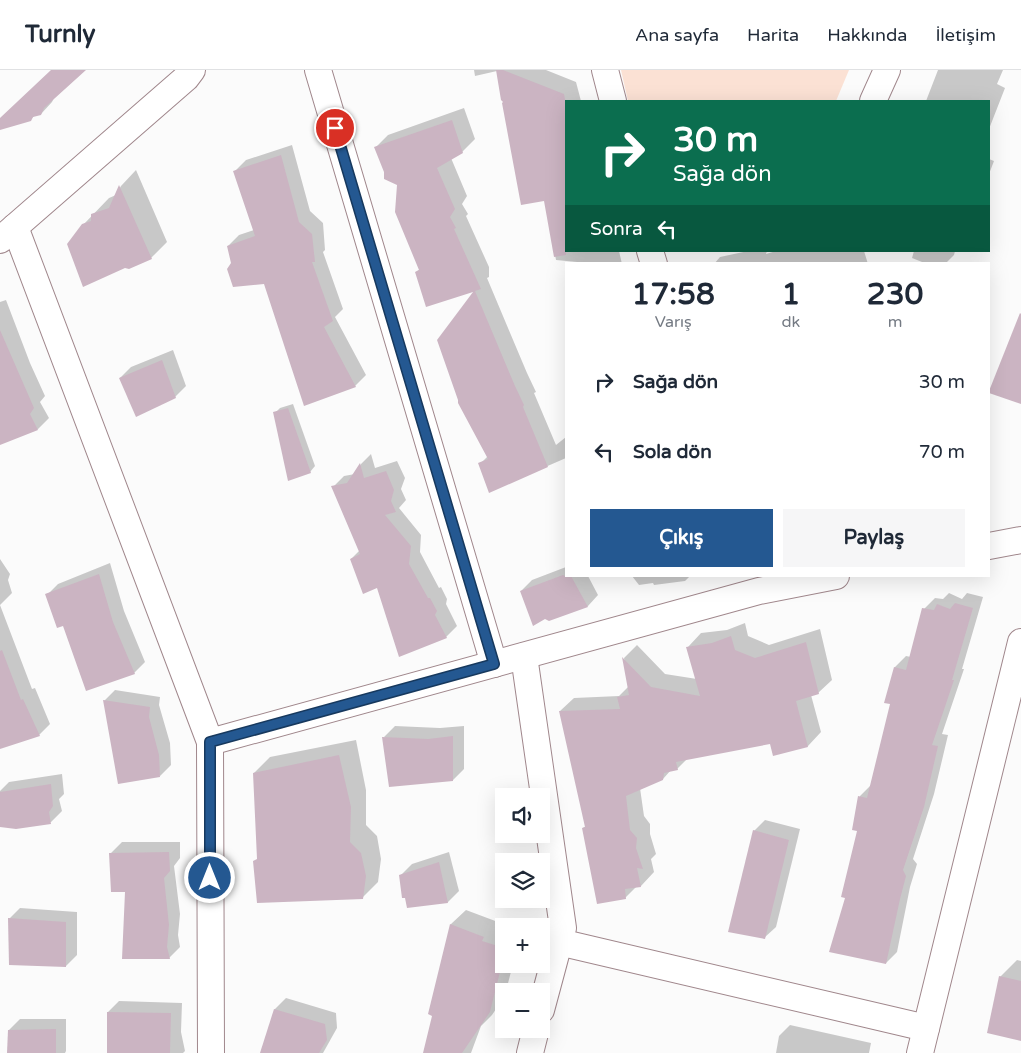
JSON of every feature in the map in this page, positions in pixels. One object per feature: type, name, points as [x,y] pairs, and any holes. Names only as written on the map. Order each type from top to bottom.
[{"type":"street","points":[[192,70],[186,78],[8,234],[210,742],[211,1053]]},
{"type":"street","points":[[318,70],[494,664]]},
{"type":"street","points":[[605,70],[613,100]]},
{"type":"street","points":[[873,100],[887,70]]},
{"type":"street","points":[[990,546],[1021,540]]},
{"type":"street","points":[[210,742],[524,656],[757,584],[826,577]]},
{"type":"street","points":[[920,1053],[1021,642]]},
{"type":"street","points":[[524,656],[563,928],[548,983]]},
{"type":"street","points":[[559,942],[926,1028]]},
{"type":"street","points":[[530,1053],[534,1038]]},
{"type":"shaded area","points":[[621,70],[849,70],[836,100],[628,100]]},
{"type":"building","points":[[51,70],[86,70],[44,108],[41,115],[33,117],[31,121],[0,130],[0,118]]},
{"type":"building","points":[[496,70],[503,70],[564,94],[566,255],[554,257],[544,201],[521,205],[503,102],[501,100]]},
{"type":"building","points":[[452,120],[463,153],[437,168],[455,209],[450,217],[481,289],[475,291],[524,405],[523,407],[548,467],[489,493],[478,463],[488,459],[458,403],[437,340],[473,292],[426,307],[415,272],[419,270],[395,212],[397,185],[384,179],[384,172],[374,147]]},
{"type":"building","points":[[281,155],[299,222],[312,234],[315,262],[312,262],[333,321],[324,327],[356,387],[304,406],[264,284],[233,287],[227,269],[231,263],[227,246],[255,236],[233,171]]},
{"type":"building","points":[[119,185],[152,259],[129,269],[125,268],[83,287],[67,244],[82,224],[91,221],[91,214],[109,208]]},
{"type":"building","points":[[1020,313],[1021,404],[990,393],[990,388]]},
{"type":"building","points":[[0,330],[34,408],[30,414],[38,430],[0,445]]},
{"type":"building","points":[[162,360],[176,398],[136,417],[119,378]]},
{"type":"building","points":[[288,408],[311,473],[288,481],[273,412]]},
{"type":"building","points":[[360,463],[364,478],[386,471],[394,490],[391,501],[396,512],[385,515],[411,546],[409,564],[437,611],[435,615],[447,638],[399,657],[377,588],[363,594],[350,559],[360,554],[331,486],[347,483]]},
{"type":"building","points":[[99,574],[113,622],[135,674],[86,691],[63,626],[57,628],[45,594]]},
{"type":"building","points":[[563,575],[572,577],[588,607],[549,621],[545,619],[533,626],[520,591]]},
{"type":"building","points":[[955,603],[973,608],[952,680],[954,680],[932,745],[938,746],[924,807],[903,870],[906,876],[886,964],[829,952],[845,898],[841,897],[857,831],[852,830],[858,796],[867,798],[890,704],[884,703],[894,667],[906,670],[922,608],[934,610],[937,604],[950,609]]},
{"type":"building","points":[[731,636],[735,650],[755,658],[806,642],[819,694],[796,701],[808,747],[773,756],[770,744],[676,762],[678,770],[664,773],[663,780],[626,796],[630,830],[637,838],[636,848],[643,869],[637,868],[641,887],[625,889],[626,899],[597,904],[582,828],[585,827],[559,711],[620,709],[617,697],[629,695],[622,657],[651,687],[700,696],[686,647],[712,643]]},
{"type":"building","points":[[2,650],[21,700],[23,699],[40,736],[0,749],[0,651]]},
{"type":"building","points":[[103,700],[150,707],[149,717],[159,755],[160,777],[118,784]]},
{"type":"building","points":[[453,736],[453,781],[389,787],[382,737],[428,739]]},
{"type":"building","points":[[339,755],[351,807],[350,842],[361,853],[366,876],[363,899],[257,903],[253,861],[257,859],[253,773]]},
{"type":"building","points":[[51,784],[53,806],[49,812],[51,824],[16,829],[0,827],[0,792]]},
{"type":"building","points":[[753,830],[789,840],[765,939],[728,932]]},
{"type":"building","points":[[169,852],[170,871],[164,878],[169,925],[167,947],[170,959],[122,959],[125,892],[111,892],[109,853]]},
{"type":"building","points":[[439,862],[448,903],[407,908],[405,898],[402,898],[399,875]]},
{"type":"building","points":[[8,918],[66,922],[66,967],[9,965]]},
{"type":"building","points":[[450,924],[484,937],[482,941],[495,945],[495,973],[500,973],[497,983],[495,983],[495,992],[490,1012],[462,1053],[423,1053],[432,1016],[428,1014]]},
{"type":"building","points":[[999,976],[1021,981],[1021,1041],[987,1033]]},
{"type":"building","points":[[274,1009],[325,1024],[327,1040],[319,1053],[260,1053]]},
{"type":"building","points":[[107,1012],[171,1013],[170,1053],[107,1053]]},
{"type":"building","points":[[56,1029],[56,1053],[7,1053],[8,1030]]},
{"type":"route","points":[[210,878],[210,742],[494,664],[335,128]]}]
